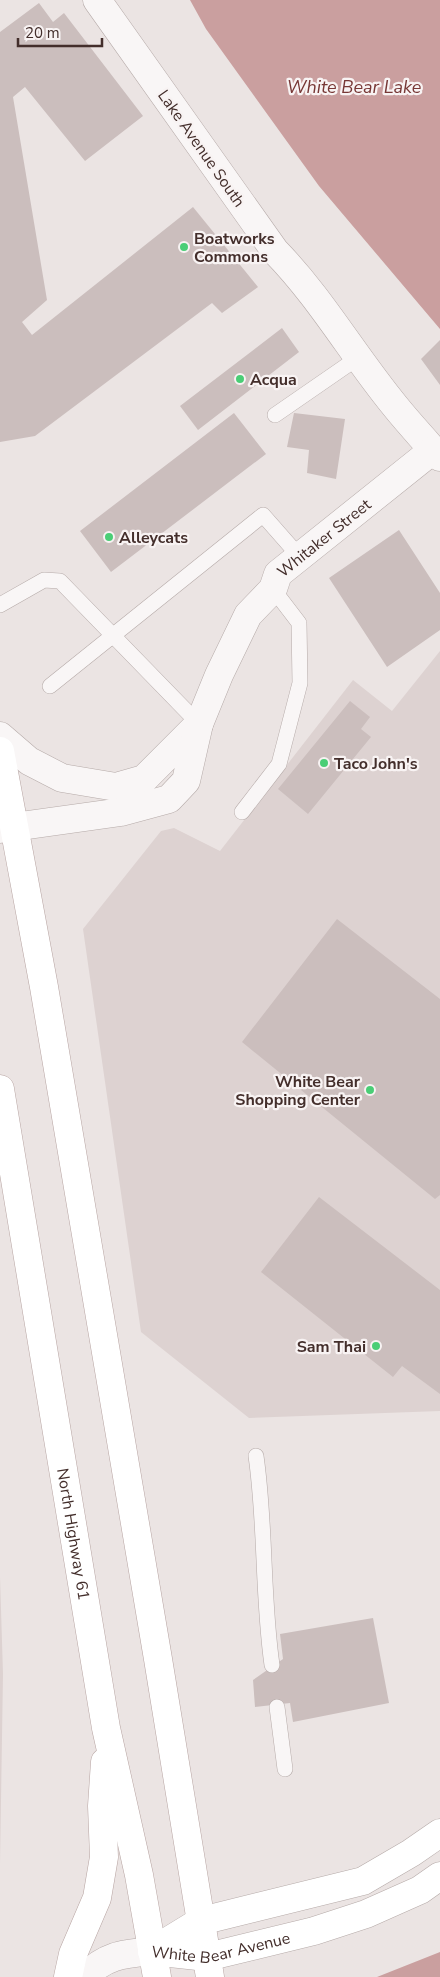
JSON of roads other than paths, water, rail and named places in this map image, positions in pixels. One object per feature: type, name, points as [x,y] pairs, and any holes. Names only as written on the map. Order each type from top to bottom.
[{"type":"main road","points":[[0,751],[7,828],[24,882],[209,1967]]},
{"type":"main road","name":"North Highway 61","points":[[0,1089],[106,1728],[139,1875],[155,1964]]},
{"type":"main road","points":[[68,1977],[73,1954],[97,1898],[104,1858],[102,1806],[106,1728]]},
{"type":"main road","name":"White Bear Avenue","points":[[155,1964],[201,1921],[363,1881],[440,1834]]},
{"type":"main road","name":"White Bear Avenue","points":[[155,1964],[209,1967],[366,1914],[420,1890],[440,1876]]},
{"type":"street","name":"Lake Avenue South","points":[[98,0],[274,251],[296,272],[394,406],[436,453]]},
{"type":"street","name":"Whitaker Street","points":[[7,828],[121,812],[169,798],[186,781],[199,724],[219,675],[248,615],[273,590],[278,574],[299,556],[436,453]]},
{"type":"street","name":"Whitaker Street","points":[[0,736],[29,761],[62,778],[116,786],[144,779],[199,724]]},
{"type":"street","points":[[84,1977],[101,1962],[121,1954],[155,1964]]},
{"type":"lane","points":[[275,415],[359,357]]},
{"type":"lane","points":[[50,686],[263,514],[299,556]]},
{"type":"lane","points":[[0,606],[44,580],[60,581],[199,724]]},
{"type":"lane","points":[[242,812],[279,764],[300,683],[299,623],[273,590]]},
{"type":"lane","points":[[256,1456],[262,1495],[266,1624],[272,1665]]},
{"type":"lane","points":[[277,1707],[285,1769]]},
{"type":"water","name":"White Bear Lake","points":[[190,0],[440,0],[440,329],[319,186],[206,29]]},
{"type":"water","points":[[440,1952],[440,1977],[377,1977]]},
{"type":"place","name":"Boatworks Commons","points":[[184,247]]},
{"type":"place","name":"Acqua","points":[[240,379]]},
{"type":"place","name":"Alleycats","points":[[109,537]]},
{"type":"place","name":"Taco John's","points":[[324,763]]},
{"type":"place","name":"White Bear Shopping Center","points":[[370,1090]]},
{"type":"place","name":"Sam Thai","points":[[376,1346]]}]
